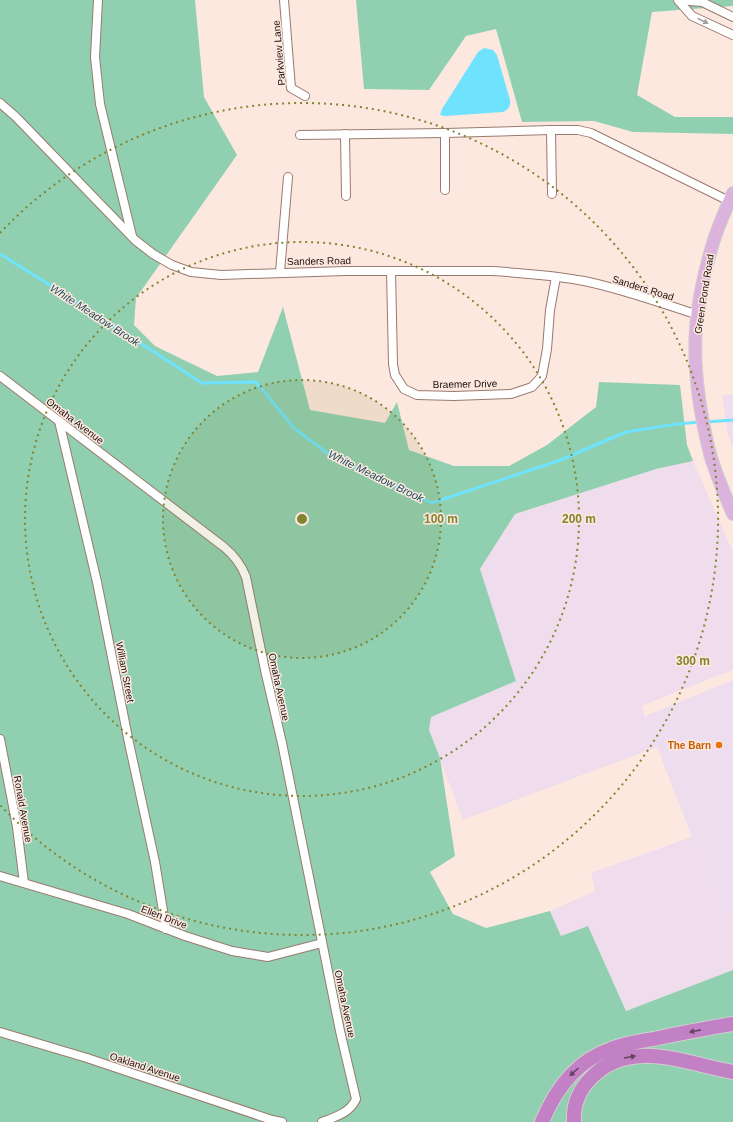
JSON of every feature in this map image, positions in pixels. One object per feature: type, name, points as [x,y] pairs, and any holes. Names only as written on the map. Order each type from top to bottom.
[{"type":"highway","points":[[542,1122],[545,1114],[567,1078],[592,1057],[610,1048],[733,1024]]},
{"type":"highway","points":[[574,1122],[573,1112],[583,1088],[597,1072],[616,1060],[629,1056],[660,1056],[733,1072]]},
{"type":"main road","name":"Green Pond Road","points":[[731,197],[711,249],[696,327],[696,359],[700,400],[711,456],[733,514]]},
{"type":"street","points":[[98,0],[95,57],[100,104],[132,237]]},
{"type":"street","name":"Parkview Lane","points":[[284,0],[291,88],[305,96]]},
{"type":"street","points":[[678,0],[702,2],[733,17]]},
{"type":"street","points":[[678,0],[692,16],[733,35]]},
{"type":"street","name":"Sanders Road","points":[[0,103],[42,143],[132,237],[153,254],[172,265],[191,272],[221,275],[280,272],[491,271],[556,277],[585,282],[698,315]]},
{"type":"street","points":[[551,130],[552,194]]},
{"type":"street","points":[[300,135],[578,130],[591,133],[731,197]]},
{"type":"street","points":[[445,133],[445,190]]},
{"type":"street","points":[[345,134],[346,196]]},
{"type":"street","points":[[280,272],[288,177]]},
{"type":"street","name":"Braemer Drive","points":[[391,271],[393,357],[395,375],[404,389],[417,395],[511,394],[532,387],[542,376],[547,349],[550,310],[556,277]]},
{"type":"street","name":"Omaha Avenue","points":[[0,376],[224,547],[240,564],[246,577],[282,744],[340,1031],[356,1099],[353,1105],[346,1112],[322,1122]]},
{"type":"street","name":"William Street","points":[[59,421],[97,582],[155,862],[166,929]]},
{"type":"street","name":"Ronald Avenue","points":[[0,739],[17,827],[24,883]]},
{"type":"street","name":"Ellen Drive","points":[[0,876],[128,914],[232,952],[268,957],[322,943]]},
{"type":"street","name":"Oakland Avenue","points":[[0,1032],[86,1058],[265,1118],[282,1122]]},
{"type":"shaded area","points":[[722,395],[733,395],[733,448],[728,434]]},
{"type":"shaded area","points":[[693,461],[733,552],[733,670],[641,706],[657,747],[463,820],[429,730],[431,717],[516,681],[480,569],[515,514],[656,469]]},
{"type":"shaded area","points":[[733,680],[733,925],[697,836],[692,837],[645,716]]},
{"type":"shaded area","points":[[697,835],[733,925],[733,970],[626,1011],[588,926],[561,936],[550,911],[595,891],[591,873]]},
{"type":"green space","points":[[0,0],[195,0],[204,97],[237,155],[136,298],[134,325],[155,346],[217,376],[258,372],[283,307],[310,410],[385,423],[397,402],[409,450],[454,466],[509,466],[547,445],[596,407],[599,382],[680,385],[687,445],[693,461],[656,469],[515,514],[480,569],[516,681],[431,717],[429,730],[440,758],[455,856],[430,872],[453,914],[486,928],[550,911],[561,936],[588,926],[626,1011],[733,970],[733,1122],[0,1122]]},
{"type":"green space","points":[[356,0],[733,0],[733,6],[652,12],[637,95],[675,117],[733,117],[733,134],[633,132],[594,121],[522,122],[496,29],[466,36],[429,90],[364,89]]},
{"type":"water","points":[[484,48],[493,50],[497,55],[510,100],[509,108],[503,112],[445,116],[440,115],[442,109],[478,52]]},
{"type":"waterway","name":"White Meadow Brook","points":[[0,254],[202,383],[256,382],[294,428],[331,456],[432,503],[558,461],[626,432],[700,422]]},
{"type":"waterway","name":"White Meadow Brook","points":[[706,422],[733,420]]},
{"type":"place","name":"The Barn","points":[[719,745]]}]
